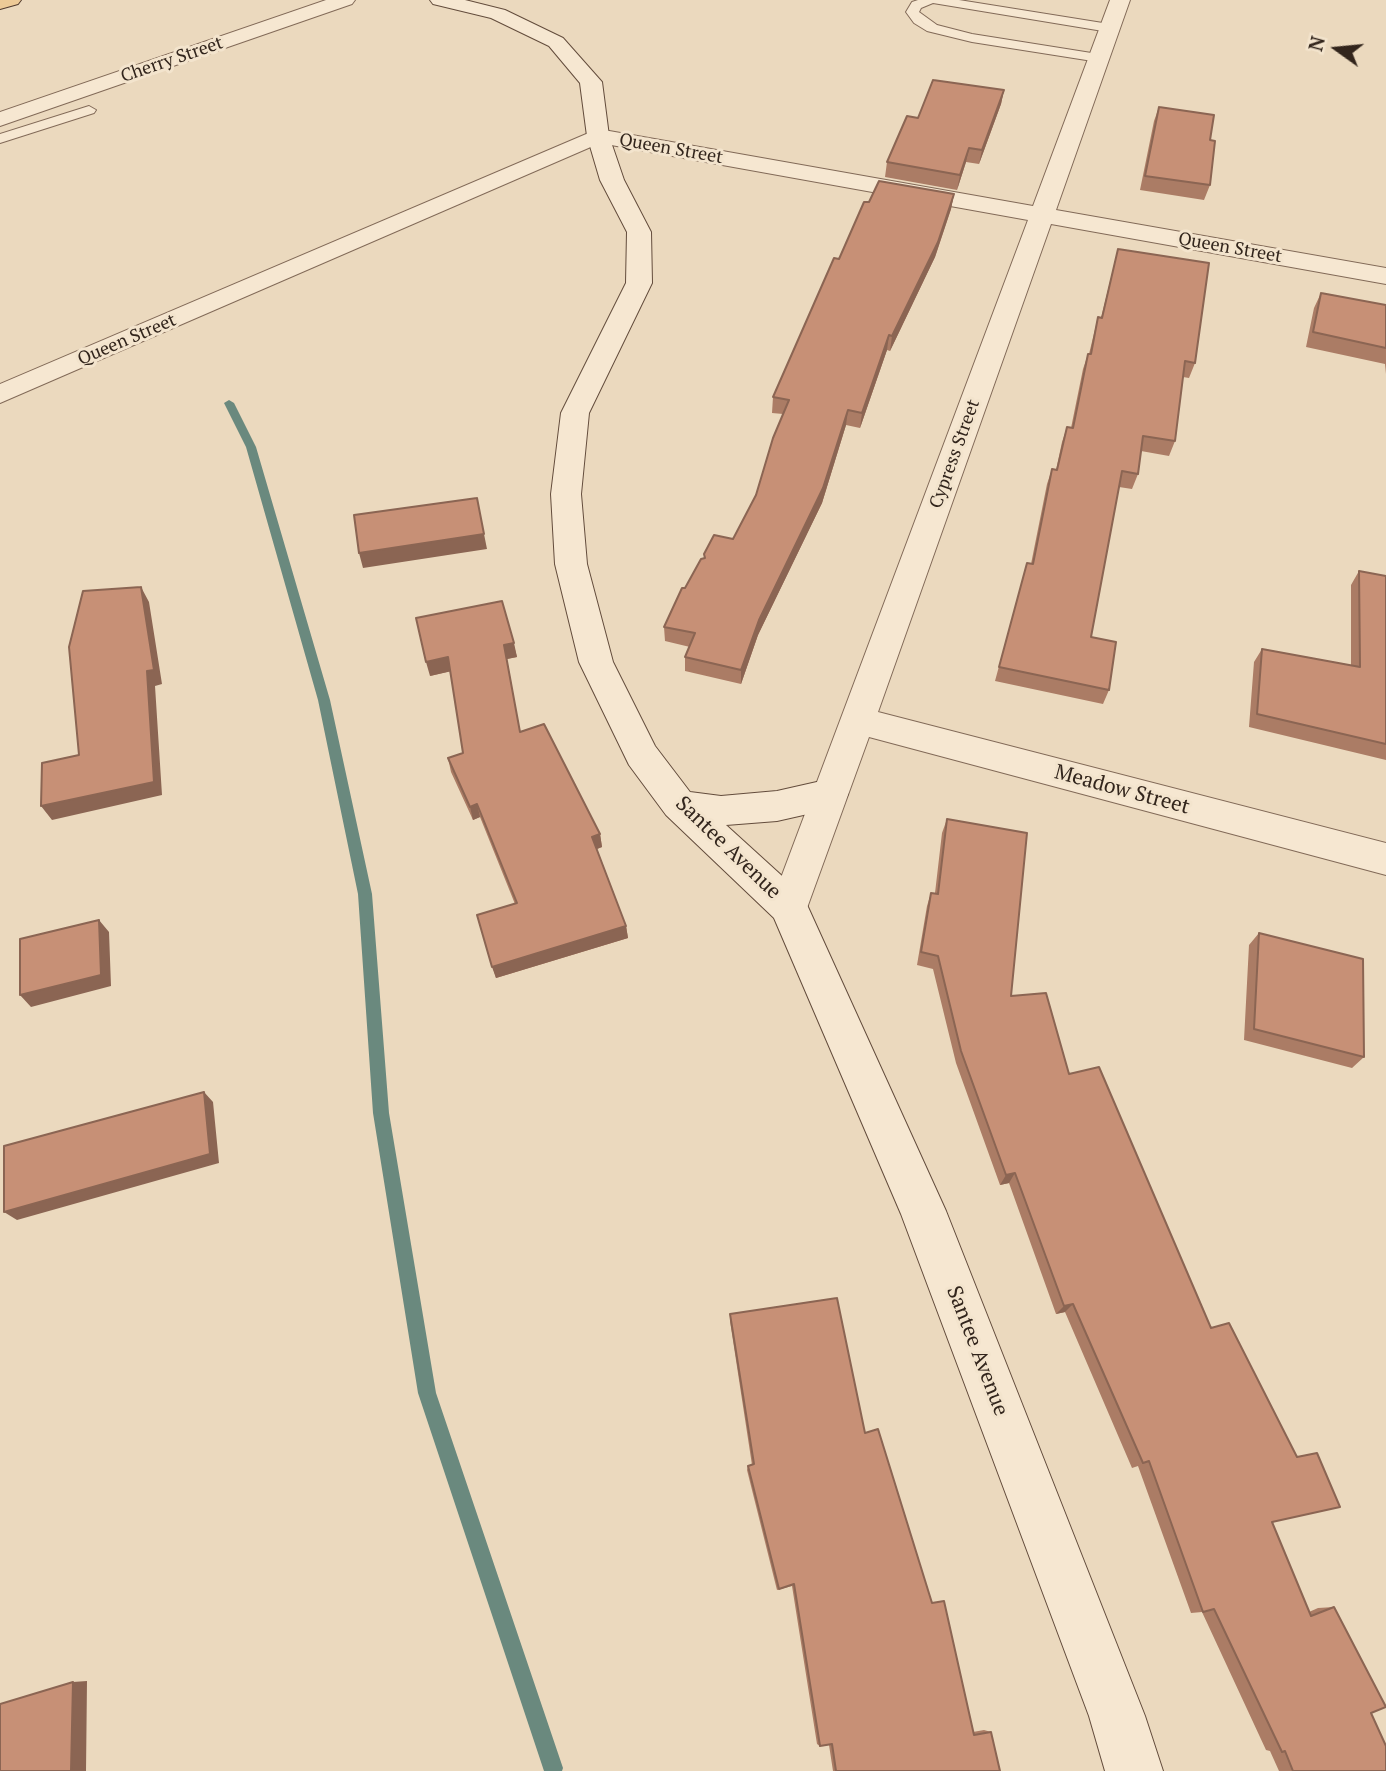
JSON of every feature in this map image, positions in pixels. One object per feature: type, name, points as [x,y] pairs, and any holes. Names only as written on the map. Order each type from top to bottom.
[{"type":"main road","points":[[0,3],[11,0]]},
{"type":"street","name":"Cherry Street","points":[[9,116],[345,0]]},
{"type":"street","name":"Santee Avenue","points":[[440,0],[498,13],[556,42],[591,82],[598,136],[612,180],[639,232],[639,283],[575,413],[566,494],[571,564],[596,662],[642,755],[679,805],[789,907],[923,1211],[1118,1716],[1134,1771]]},
{"type":"street","name":"Cypress Street","points":[[789,907],[1120,0]]},
{"type":"street","name":"Queen Street","points":[[0,394],[598,136],[1386,276]]},
{"type":"street","name":"Meadow Street","points":[[857,720],[1386,859]]},
{"type":"street","points":[[679,805],[721,811],[777,806],[830,794]]},
{"type":"lane","points":[[930,0],[916,5],[912,12],[914,17],[932,28],[972,38],[1099,58]]},
{"type":"lane","points":[[936,0],[1109,28]]},
{"type":"lane","points":[[0,139],[89,110]]},
{"type":"lane","points":[[9,116],[34,128]]},
{"type":"building","points":[[933,80],[1004,90],[982,150],[969,148],[960,175],[887,162],[907,116],[918,118]]},
{"type":"building","points":[[1159,107],[1214,115],[1210,140],[1215,141],[1210,185],[1145,176]]},
{"type":"building","points":[[879,181],[954,194],[938,242],[892,336],[889,335],[862,413],[848,410],[823,488],[759,620],[741,670],[685,657],[695,633],[664,627],[682,588],[685,588],[701,559],[705,558],[704,554],[714,535],[733,539],[756,495],[773,438],[789,400],[773,397],[834,258],[839,259],[864,202],[869,202]]},
{"type":"building","points":[[1118,249],[1209,263],[1195,363],[1185,361],[1175,441],[1143,436],[1138,474],[1122,471],[1091,637],[1116,642],[1109,690],[999,667],[1027,563],[1033,564],[1052,469],[1057,470],[1067,427],[1073,428],[1088,354],[1091,354],[1098,317],[1102,318]]},
{"type":"building","points":[[1321,293],[1386,305],[1386,348],[1313,332]]},
{"type":"building","points":[[477,498],[484,534],[359,553],[354,515]]},
{"type":"building","points":[[1359,571],[1386,576],[1386,744],[1257,714],[1262,649],[1360,667]]},
{"type":"building","points":[[141,587],[154,670],[147,671],[154,782],[41,806],[42,763],[79,755],[69,647],[83,591]]},
{"type":"building","points":[[502,601],[514,643],[504,645],[520,732],[544,724],[600,834],[592,837],[626,926],[492,967],[477,915],[517,903],[477,804],[470,807],[448,758],[463,753],[448,657],[426,662],[416,618]]},
{"type":"building","points":[[947,819],[1027,833],[1011,996],[1046,993],[1069,1074],[1099,1067],[1211,1328],[1229,1323],[1297,1457],[1317,1453],[1340,1507],[1272,1522],[1311,1616],[1334,1607],[1386,1707],[1371,1713],[1386,1746],[1386,1771],[1293,1771],[1214,1609],[1203,1612],[1149,1461],[1143,1463],[1073,1304],[1064,1306],[1015,1173],[1006,1175],[961,1051],[938,956],[921,952],[931,893],[938,894]]},
{"type":"building","points":[[99,920],[101,975],[20,995],[20,939]]},
{"type":"building","points":[[1259,933],[1363,959],[1364,1057],[1254,1029]]},
{"type":"building","points":[[204,1092],[210,1154],[4,1212],[4,1146]]},
{"type":"building","points":[[837,1298],[865,1433],[878,1429],[932,1603],[944,1601],[974,1735],[991,1732],[1000,1771],[836,1771],[832,1744],[820,1746],[794,1584],[779,1589],[748,1466],[754,1464],[730,1314]]},
{"type":"building","points":[[73,1682],[71,1771],[0,1771],[0,1704]]},
{"type":"waterway","points":[[229,403],[251,447],[324,700],[365,894],[381,1113],[427,1393],[553,1768]]}]
